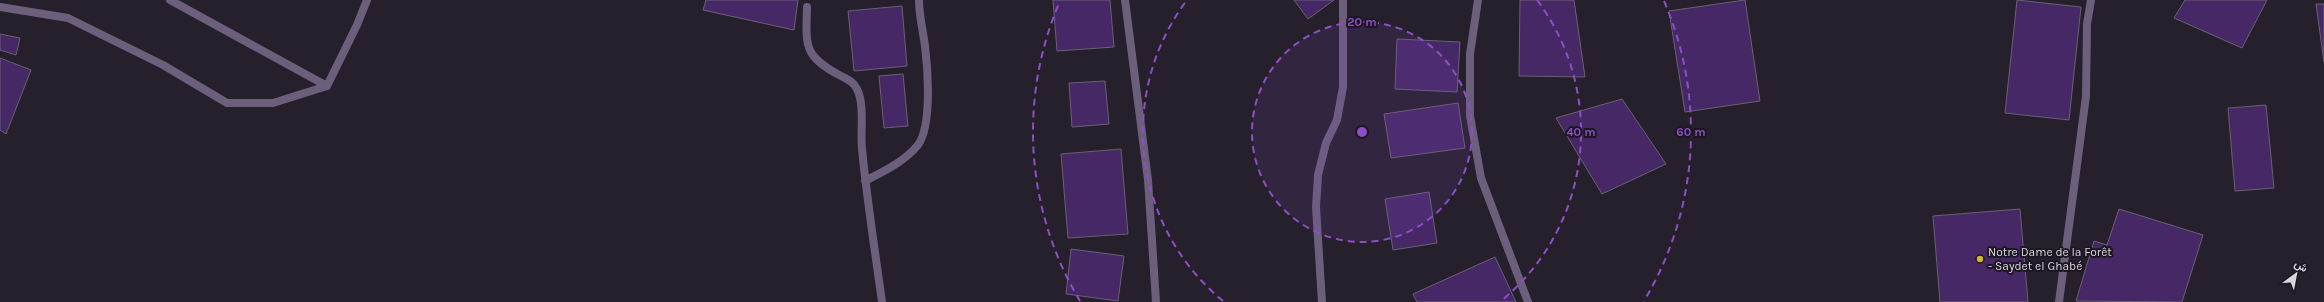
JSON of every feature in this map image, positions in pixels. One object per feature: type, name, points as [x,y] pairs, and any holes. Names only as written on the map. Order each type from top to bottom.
[{"type":"street","points":[[170,0],[327,86]]},
{"type":"street","points":[[0,7],[68,18],[163,65],[227,103],[273,103],[327,86],[357,25],[367,0]]},
{"type":"street","points":[[865,181],[909,154],[919,143],[922,135],[927,86],[925,47],[919,0]]},
{"type":"street","points":[[1125,0],[1148,180],[1156,302]]},
{"type":"street","points":[[1322,302],[1316,207],[1321,162],[1326,144],[1337,120],[1343,87],[1343,0]]},
{"type":"street","points":[[1478,0],[1470,54],[1470,116],[1481,178],[1528,302]]},
{"type":"street","points":[[2059,302],[2086,96],[2087,24],[2091,0]]},
{"type":"street","points":[[807,7],[806,41],[809,50],[820,63],[852,82],[857,89],[865,181],[882,302]]},
{"type":"building","points":[[706,0],[798,0],[794,30],[703,10]]},
{"type":"building","points":[[1053,0],[1110,0],[1114,47],[1057,51]]},
{"type":"building","points":[[1294,0],[1334,0],[1308,19]]},
{"type":"building","points":[[1520,0],[1574,0],[1585,77],[1519,76]]},
{"type":"building","points":[[1745,0],[1760,101],[1685,112],[1669,11]]},
{"type":"building","points":[[2017,0],[2081,7],[2069,120],[2005,113]]},
{"type":"building","points":[[2185,0],[2267,0],[2242,48],[2174,18]]},
{"type":"building","points":[[2316,4],[2324,4],[2324,62]]},
{"type":"building","points":[[902,6],[907,66],[854,71],[848,11]]},
{"type":"building","points":[[0,34],[20,38],[16,55],[0,50]]},
{"type":"building","points":[[1397,39],[1460,42],[1457,92],[1395,89]]},
{"type":"building","points":[[0,58],[31,70],[6,134],[0,130]]},
{"type":"building","points":[[903,74],[908,126],[884,128],[879,76]]},
{"type":"building","points":[[1105,81],[1109,124],[1072,127],[1069,83]]},
{"type":"building","points":[[1622,99],[1666,164],[1602,194],[1556,118]]},
{"type":"building","points":[[1458,103],[1465,148],[1391,158],[1384,114]]},
{"type":"building","points":[[2266,105],[2274,188],[2235,191],[2228,108]]},
{"type":"building","points":[[1121,149],[1128,234],[1068,238],[1061,154]]},
{"type":"building","points":[[1429,192],[1437,243],[1393,250],[1385,199]]},
{"type":"building","name":"Notre Dame de la Forêt - Saydet el Ghabé","points":[[2020,209],[2028,302],[1940,302],[1933,216]]},
{"type":"building","points":[[2119,209],[2203,235],[2182,302],[2076,301],[2094,241],[2107,245]]},
{"type":"building","points":[[1071,249],[1124,256],[1118,301],[1066,294]]},
{"type":"building","points":[[1495,257],[1516,302],[1417,302],[1413,294]]},
{"type":"place","name":"Notre Dame de la Forêt - Saydet el Ghabé","points":[[1980,259]]}]
